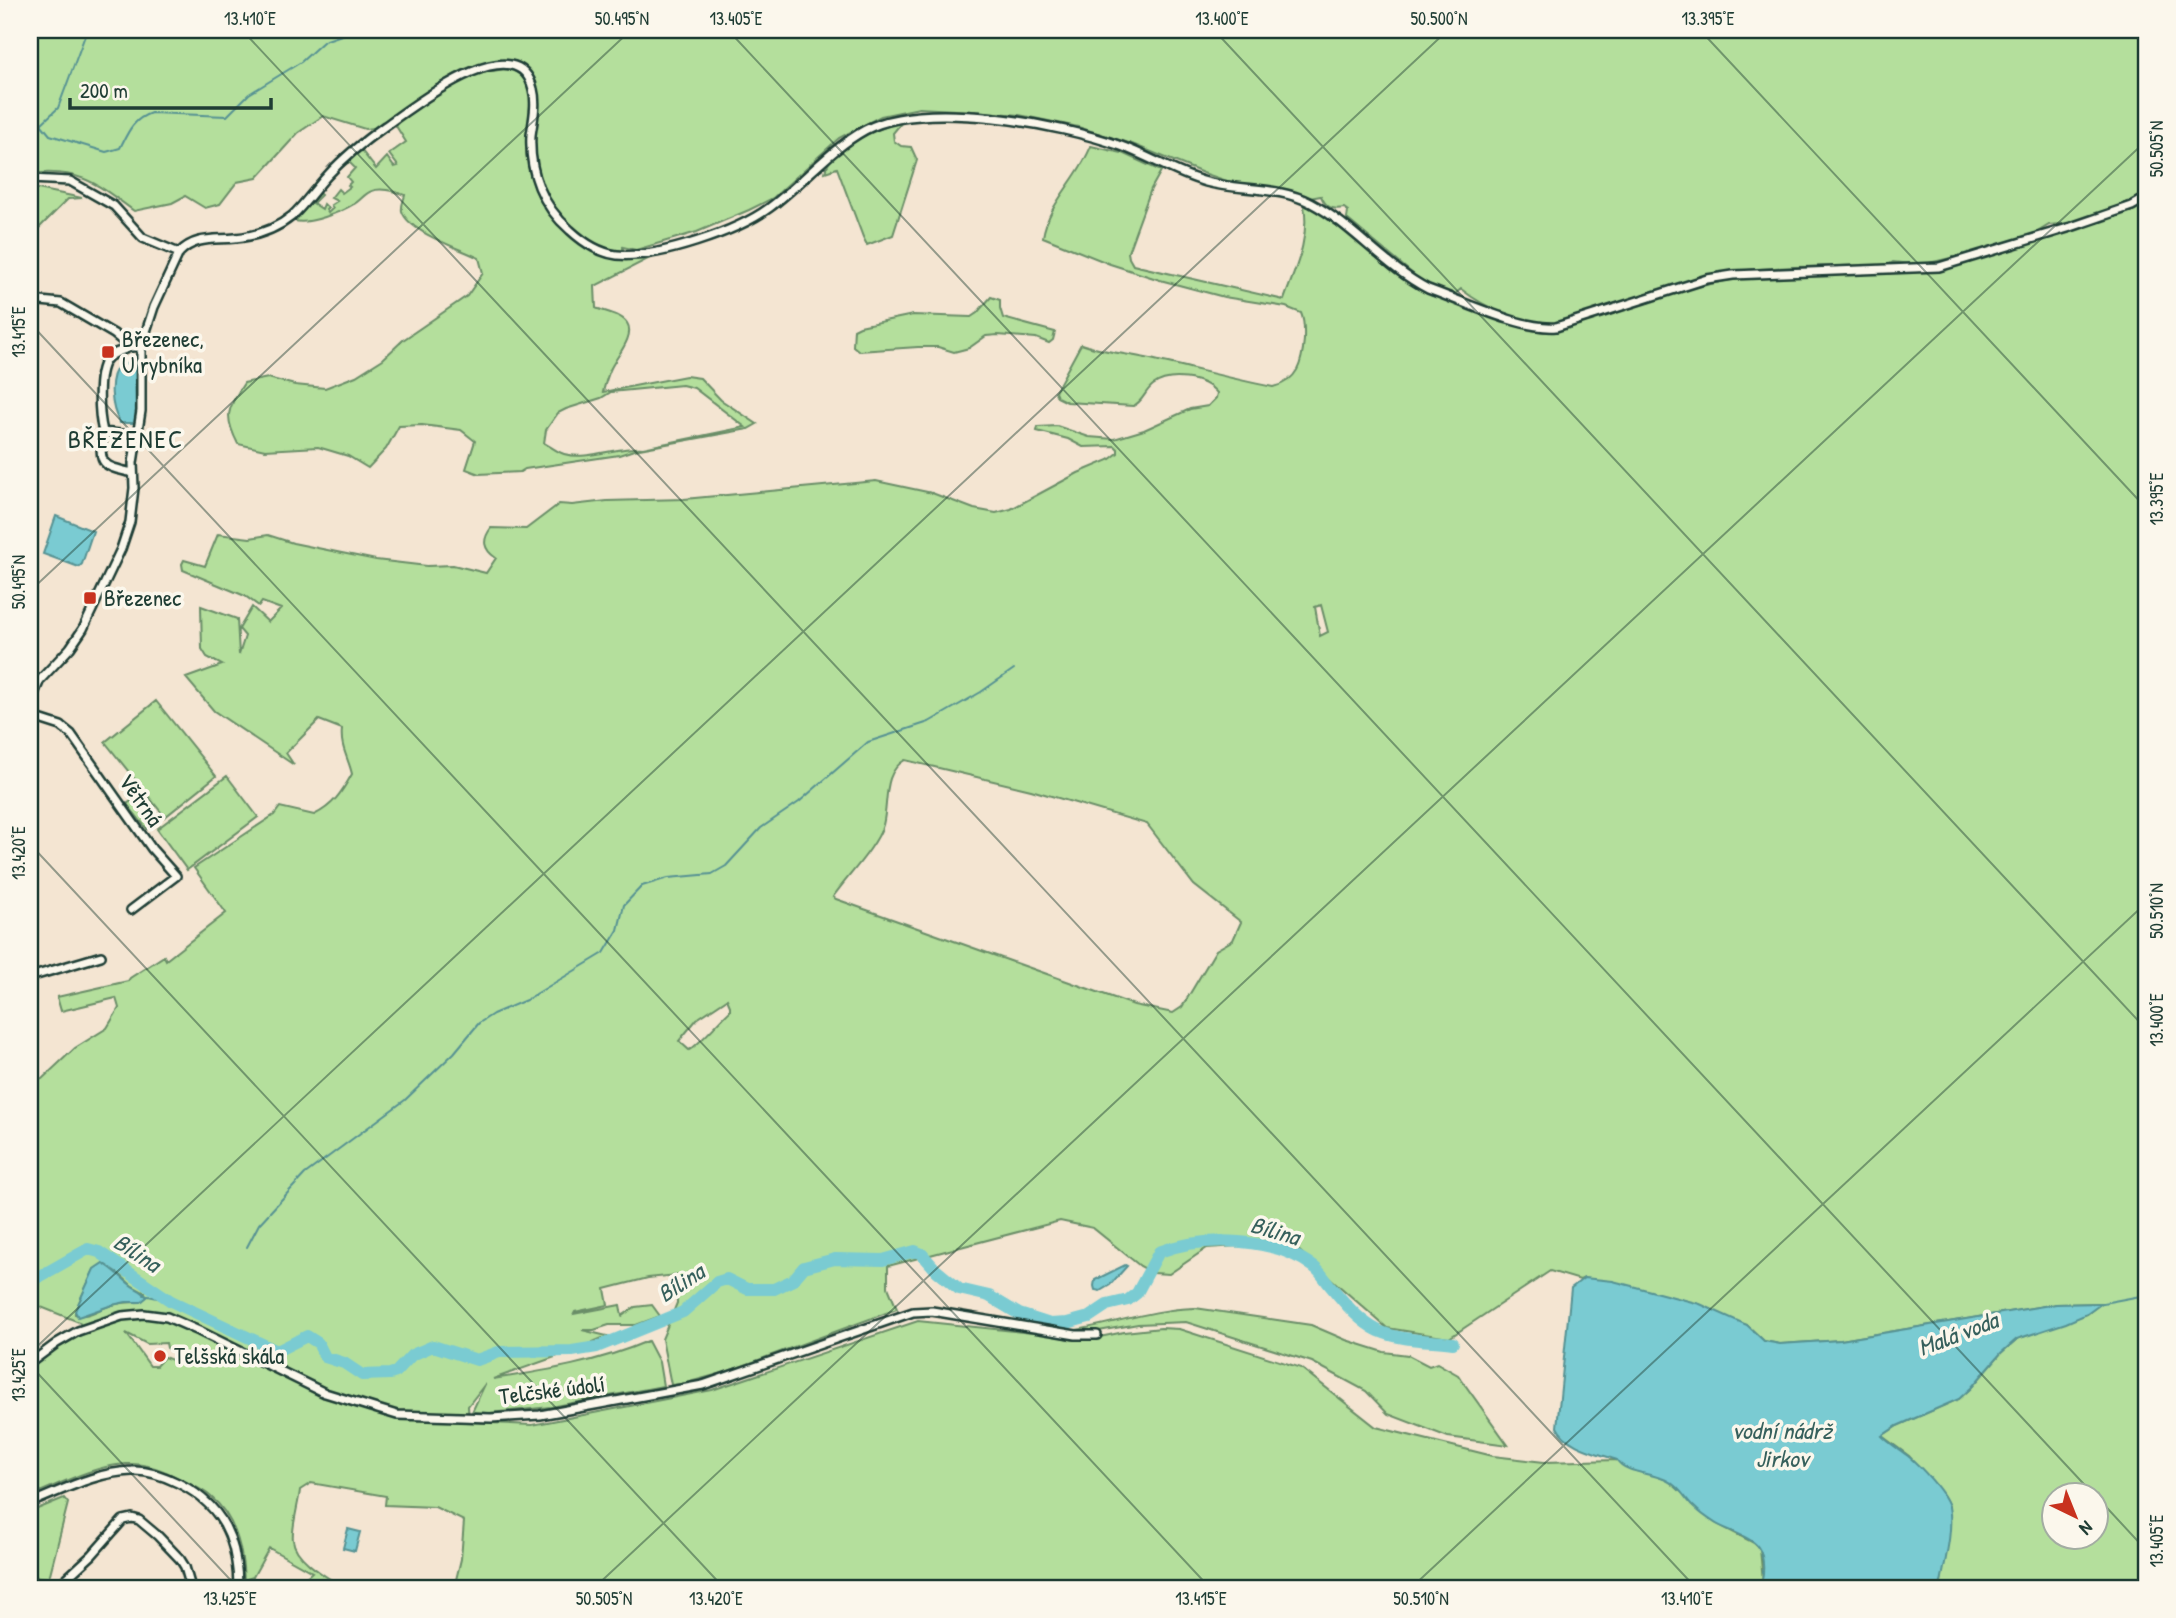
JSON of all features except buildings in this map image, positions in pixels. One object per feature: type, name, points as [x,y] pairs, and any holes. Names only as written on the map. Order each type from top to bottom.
[{"type":"street","points":[[30,716],[33,696],[40,680],[83,629],[121,549],[130,522],[141,411],[141,347],[153,306],[178,253],[200,239],[254,235],[278,226],[297,211],[327,176],[361,143],[457,77],[485,67],[514,66],[523,71],[534,90],[531,139],[538,187],[567,228],[586,243],[615,255],[678,247],[747,222],[769,208],[842,146],[866,130],[887,122],[930,116],[981,118],[1082,134],[1120,146],[1202,181],[1288,194],[1333,216],[1398,271],[1428,289],[1513,320],[1545,328],[1556,327],[1707,279],[1733,275],[1939,267],[2071,227],[2132,206],[2146,198]]},
{"type":"street","points":[[30,179],[70,181],[114,206],[143,238],[178,253]]},
{"type":"street","points":[[30,300],[61,303],[114,334],[130,347]]},
{"type":"street","points":[[133,473],[108,467],[102,461],[100,449],[103,432],[99,405],[102,368],[110,356],[130,347],[141,347]]},
{"type":"street","points":[[103,432],[137,436]]},
{"type":"street","name":"Větrná","points":[[30,716],[61,726],[71,734],[146,840],[176,876],[131,910]]},
{"type":"street","points":[[30,977],[101,956]]},
{"type":"street","name":"Telčské údolí","points":[[30,1363],[78,1331],[122,1316],[144,1314],[167,1317],[325,1393],[359,1405],[397,1415],[491,1418],[540,1415],[703,1385],[913,1312],[932,1311],[1076,1335],[1097,1335]]},
{"type":"street","points":[[30,1503],[104,1474],[134,1471],[162,1474],[193,1490],[222,1519],[234,1552],[237,1588]]},
{"type":"street","points":[[56,1588],[92,1555],[123,1520],[132,1518],[139,1520],[158,1536],[180,1559],[191,1588]]},
{"type":"green space","points":[[30,30],[2146,30],[2146,193],[2130,202],[2070,223],[2049,225],[2034,234],[1977,252],[1920,265],[1893,262],[1888,265],[1774,268],[1707,275],[1555,323],[1530,322],[1481,303],[1461,289],[1455,294],[1444,292],[1420,280],[1347,219],[1348,211],[1330,207],[1321,196],[1310,198],[1289,190],[1227,181],[1132,144],[1078,127],[1019,115],[973,111],[919,108],[881,116],[839,138],[773,198],[749,210],[697,232],[636,250],[623,247],[623,251],[610,249],[575,229],[550,200],[537,166],[535,134],[538,92],[534,79],[526,69],[504,62],[479,65],[455,74],[375,128],[365,129],[323,116],[298,133],[257,178],[237,182],[220,204],[205,208],[185,196],[172,203],[134,211],[86,180],[62,173],[30,174]]},
{"type":"green space","points":[[504,69],[516,72],[524,78],[530,96],[527,140],[531,177],[543,204],[561,227],[597,253],[611,258],[648,259],[595,286],[596,308],[621,317],[629,328],[627,340],[610,370],[603,392],[686,376],[700,378],[721,400],[757,424],[748,429],[619,455],[525,469],[520,472],[479,474],[466,469],[475,441],[461,430],[422,425],[399,426],[386,449],[368,468],[348,456],[318,447],[265,450],[238,444],[230,426],[229,412],[244,383],[268,378],[295,385],[325,388],[356,376],[467,296],[483,273],[479,258],[435,239],[406,219],[402,211],[405,195],[393,191],[372,191],[333,214],[308,221],[295,221],[319,193],[321,195],[313,203],[322,209],[324,204],[328,213],[333,208],[331,205],[337,201],[331,198],[338,189],[342,193],[350,187],[348,185],[351,182],[347,177],[355,168],[349,162],[338,170],[361,150],[376,169],[387,157],[394,167],[398,166],[389,154],[406,142],[396,126],[399,121],[471,75]],"holes":[[[682,385],[694,388],[745,427],[643,448],[583,456],[564,454],[544,443],[546,430],[558,413],[611,392]]]},
{"type":"green space","points":[[902,122],[893,133],[894,141],[901,146],[911,147],[917,160],[893,235],[867,245],[837,168],[825,172],[829,163],[846,147],[869,134]]},
{"type":"green space","points":[[1091,146],[1122,153],[1161,171],[1151,189],[1128,252],[1133,265],[1284,300],[1303,242],[1304,206],[1307,205],[1330,220],[1395,274],[1426,293],[1529,330],[1544,332],[1567,328],[1685,290],[1734,279],[1940,271],[2072,231],[2146,202],[2146,1588],[1940,1588],[1949,1529],[1949,1506],[1943,1495],[1909,1456],[1882,1436],[1897,1426],[1959,1399],[2017,1339],[2087,1314],[2101,1303],[2056,1304],[1841,1340],[1780,1344],[1764,1341],[1747,1325],[1584,1278],[1580,1280],[1550,1271],[1449,1338],[1387,1328],[1296,1248],[1207,1248],[1169,1274],[1153,1273],[1140,1266],[1093,1228],[1060,1221],[888,1266],[888,1287],[897,1309],[723,1373],[682,1384],[671,1385],[662,1339],[677,1303],[677,1275],[648,1278],[605,1289],[608,1305],[574,1314],[620,1305],[622,1316],[635,1307],[652,1305],[660,1316],[636,1325],[609,1325],[594,1330],[582,1330],[607,1336],[493,1379],[591,1360],[648,1341],[659,1362],[663,1386],[551,1407],[472,1412],[485,1384],[468,1406],[469,1422],[532,1425],[712,1390],[918,1321],[1052,1335],[1073,1340],[1161,1328],[1179,1329],[1301,1368],[1376,1427],[1493,1456],[1544,1462],[1617,1460],[1636,1471],[1669,1481],[1691,1504],[1715,1523],[1754,1543],[1760,1549],[1763,1581],[1758,1588],[454,1588],[461,1559],[464,1521],[435,1507],[385,1505],[386,1496],[311,1483],[300,1490],[293,1529],[295,1547],[314,1568],[344,1588],[294,1588],[312,1572],[269,1548],[253,1577],[247,1579],[244,1588],[240,1550],[227,1515],[207,1494],[169,1473],[141,1465],[114,1465],[77,1476],[30,1496],[30,1369],[49,1353],[85,1333],[79,1322],[30,1305],[30,1078],[42,1079],[75,1048],[107,1028],[119,1008],[116,998],[61,1011],[57,997],[128,981],[164,956],[166,960],[226,913],[194,868],[274,815],[280,807],[314,815],[321,811],[336,798],[352,774],[343,747],[342,729],[319,720],[286,753],[294,765],[214,711],[186,678],[222,665],[207,657],[202,649],[201,606],[237,619],[239,655],[245,636],[239,629],[252,607],[268,622],[281,609],[262,602],[259,606],[245,596],[183,570],[184,560],[205,566],[218,534],[250,538],[268,535],[293,543],[376,560],[427,566],[453,565],[486,573],[496,558],[485,544],[491,528],[526,529],[559,504],[684,499],[876,481],[932,493],[974,509],[996,513],[1011,509],[1118,453],[1115,446],[1083,447],[1068,439],[1037,431],[1038,427],[1057,426],[1089,437],[1114,439],[1144,430],[1190,409],[1208,406],[1216,398],[1217,393],[1204,383],[1177,378],[1153,385],[1133,406],[1067,402],[1057,397],[1055,392],[1081,344],[1273,387],[1293,376],[1302,356],[1304,329],[1301,313],[1286,307],[1224,297],[1160,280],[1110,264],[1043,237],[1051,213]],"holes":[[[1321,605],[1328,632],[1320,636],[1315,607]],[[905,760],[1031,790],[1147,824],[1194,885],[1241,922],[1233,940],[1216,950],[1182,1007],[1173,1013],[1134,1005],[836,899],[833,897],[880,833],[890,780]],[[727,999],[730,1011],[689,1050],[679,1041],[697,1019]],[[113,1268],[132,1286],[145,1293],[141,1302],[126,1302],[84,1315],[75,1314],[94,1270]],[[126,1333],[147,1344],[166,1343],[167,1348],[178,1357],[172,1360],[164,1357],[156,1366],[150,1366]]]},
{"type":"green space","points":[[30,188],[82,198],[68,199],[30,237]]},
{"type":"green space","points":[[991,297],[1000,300],[1003,318],[1055,332],[1053,340],[1049,343],[1036,338],[986,336],[969,348],[954,352],[938,347],[859,351],[853,346],[854,329],[860,326],[913,315],[971,317]]},
{"type":"green space","points":[[156,701],[216,776],[165,817],[105,742]]},
{"type":"green space","points":[[227,776],[258,817],[187,870],[157,829]]},
{"type":"green space","points":[[141,794],[160,819],[147,829],[127,804]]},
{"type":"green space","points":[[1195,1308],[1311,1325],[1384,1352],[1408,1355],[1429,1366],[1437,1363],[1458,1375],[1508,1445],[1448,1437],[1388,1414],[1366,1391],[1312,1362],[1186,1322],[1138,1324],[1076,1335],[1076,1330],[1150,1314]]},
{"type":"green space","points":[[64,1498],[68,1503],[49,1578],[32,1576],[30,1512]]},
{"type":"water","points":[[135,363],[136,423],[120,423],[114,409],[113,377],[120,364]]},
{"type":"water","points":[[56,516],[93,531],[79,567],[43,554]]},
{"type":"water","points":[[103,1263],[147,1297],[141,1302],[112,1305],[78,1317],[75,1311],[94,1269]]},
{"type":"water","points":[[1127,1266],[1110,1285],[1100,1291],[1095,1290],[1095,1280]]},
{"type":"water","name":"vodní nádrž Jirkov","points":[[1584,1278],[1613,1281],[1700,1304],[1747,1325],[1764,1341],[1780,1344],[1841,1340],[2056,1304],[2102,1303],[2087,1314],[2066,1323],[2017,1339],[1959,1399],[1897,1426],[1882,1436],[1919,1466],[1947,1501],[1950,1526],[1940,1588],[1758,1588],[1763,1574],[1763,1562],[1755,1543],[1706,1517],[1671,1482],[1626,1468],[1617,1460],[1575,1444],[1561,1434],[1557,1427],[1571,1288]]},
{"type":"water","points":[[348,1529],[360,1532],[355,1551],[343,1548]]},
{"type":"waterway","points":[[41,124],[58,108],[87,30]]},
{"type":"waterway","points":[[30,128],[41,124],[50,135],[106,152],[120,148],[135,122],[151,113],[227,116],[249,94],[301,62],[324,41],[356,30]]},
{"type":"waterway","points":[[247,1247],[259,1224],[305,1174],[405,1100],[454,1053],[479,1023],[526,1000],[604,953],[618,930],[624,905],[642,886],[668,878],[712,874],[726,866],[761,828],[799,802],[868,742],[929,722],[1014,669]]},
{"type":"waterway","name":"Bílina","points":[[30,1282],[88,1249],[99,1252],[171,1301],[277,1351],[307,1336],[318,1343],[325,1357],[344,1363],[362,1375],[396,1372],[412,1355],[433,1346],[477,1360],[499,1352],[572,1351],[597,1347],[683,1312],[717,1282],[727,1279],[747,1289],[774,1289],[793,1280],[804,1267],[835,1259],[883,1260],[915,1251],[922,1254],[959,1289],[989,1296],[1019,1314],[1050,1324],[1067,1323],[1089,1317],[1107,1305],[1128,1300],[1137,1293],[1159,1252],[1218,1241],[1260,1245],[1298,1257],[1314,1267],[1364,1322],[1379,1331],[1406,1338],[1453,1343]]},
{"type":"waterway","points":[[105,1256],[105,1266]]},
{"type":"waterway","points":[[144,1295],[171,1301]]},
{"type":"waterway","name":"Malá voda","points":[[2103,1303],[2146,1295]]},
{"type":"place","name":"Březenec, U rybníka","points":[[108,352]]},
{"type":"place","name":"Březenec","points":[[90,598]]},
{"type":"place","name":"Telšská skála","points":[[160,1356]]},
{"type":"district","name":"BŘEZENEC","points":[[126,439]]}]
